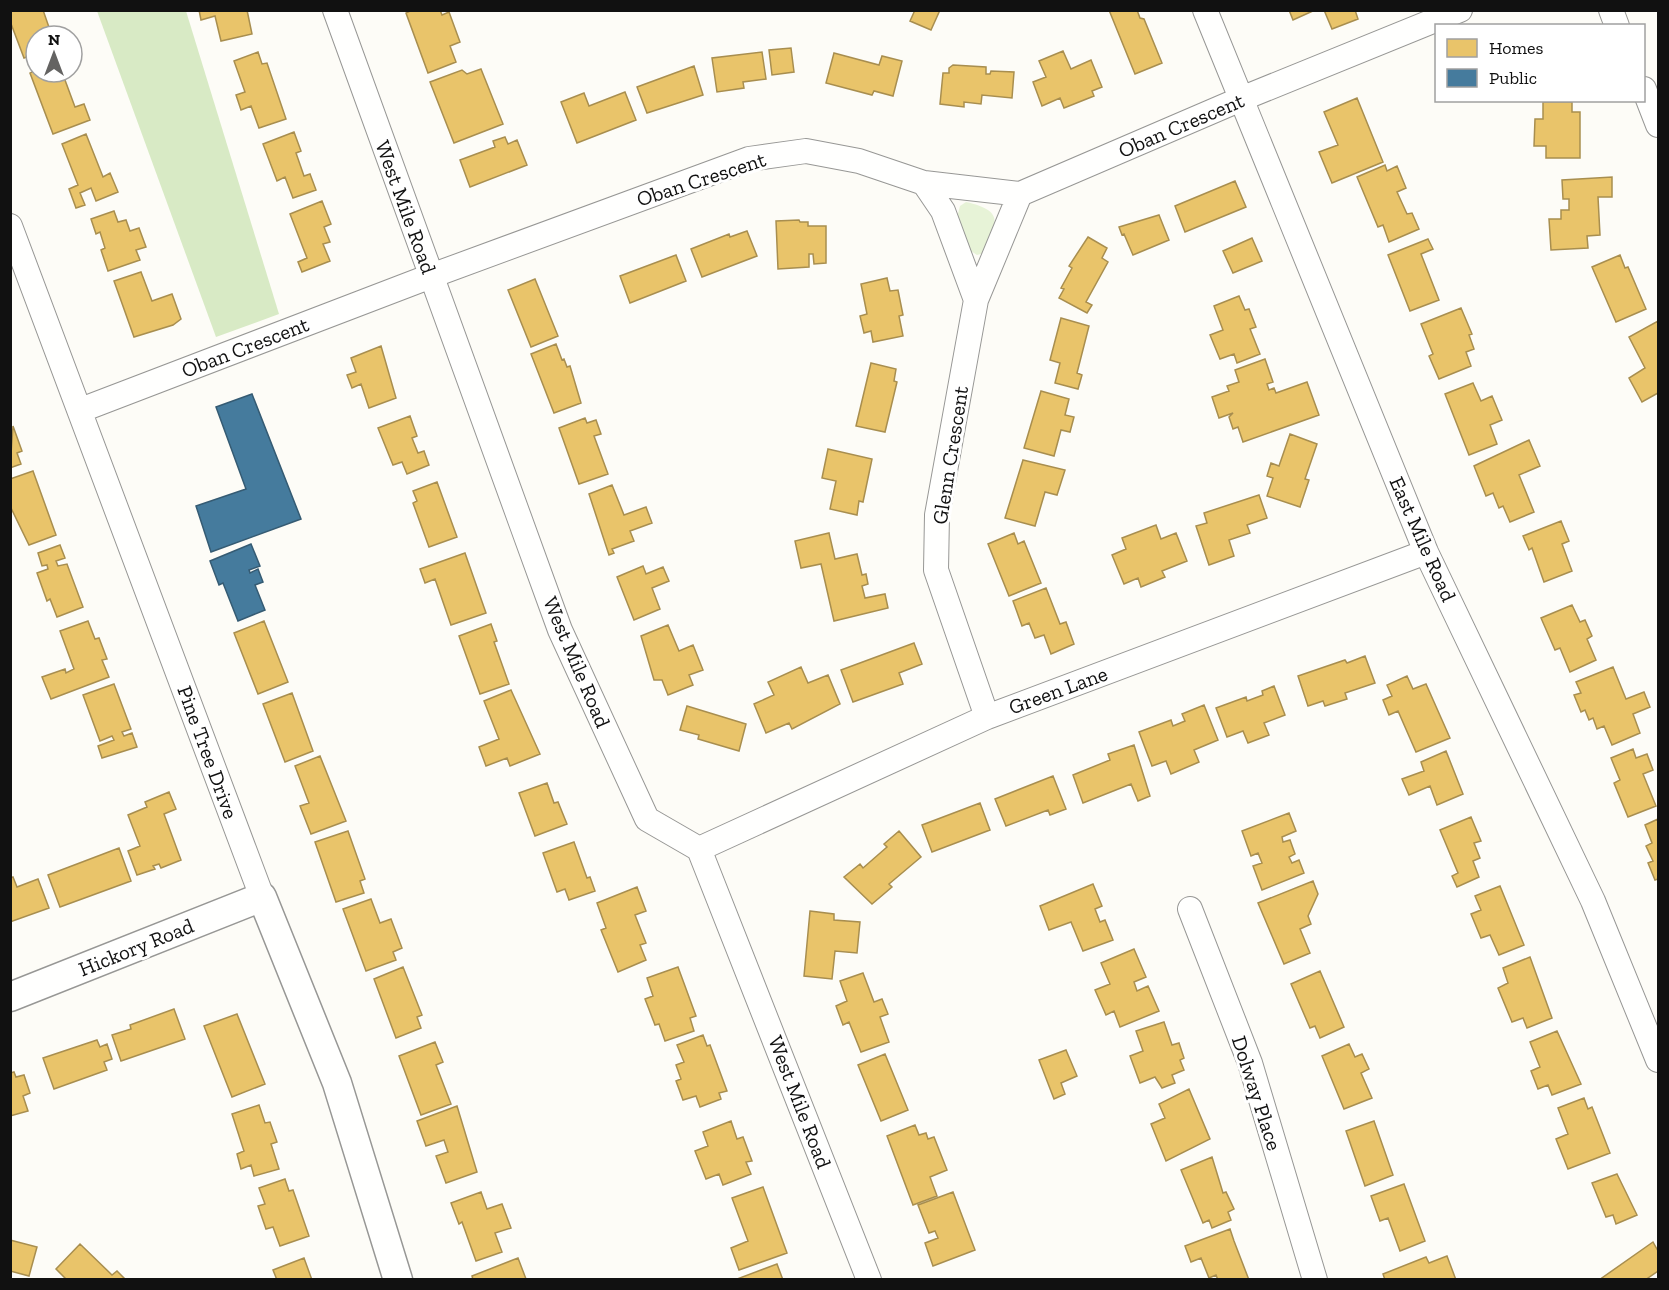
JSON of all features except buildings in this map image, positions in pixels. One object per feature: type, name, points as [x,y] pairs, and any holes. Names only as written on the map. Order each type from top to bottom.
[{"type":"street","name":"West Mile Road","points":[[335,10],[560,630],[647,819],[699,849],[869,1280]]},
{"type":"street","name":"East Mile Road","points":[[1205,10],[1426,552],[1593,900],[1659,1060]]},
{"type":"street","name":"Oban Crescent","points":[[81,410],[431,276],[749,159],[806,151],[860,161],[924,183],[1020,194],[1240,99],[1460,10]]},
{"type":"street","points":[[1645,91],[1659,125]]},
{"type":"street","points":[[924,183],[943,212],[976,300]]},
{"type":"street","name":"Glenn Crescent","points":[[987,717],[936,570],[937,515],[976,300],[1020,194]]},
{"type":"street","name":"Pine Tree Drive","points":[[10,226],[262,897],[337,1083],[398,1280]]},
{"type":"street","name":"Green Lane","points":[[699,849],[987,717],[1426,552]]},
{"type":"street","name":"Hickory Road","points":[[10,997],[262,897]]},
{"type":"street","name":"Dolway Place","points":[[1190,909],[1250,1063],[1315,1280]]},
{"type":"green space","points":[[97,11],[186,11],[279,314],[216,337]]},
{"type":"green space","points":[[966,202],[987,209],[994,219],[992,233],[984,253],[977,255],[971,251],[956,221],[960,206]]}]
